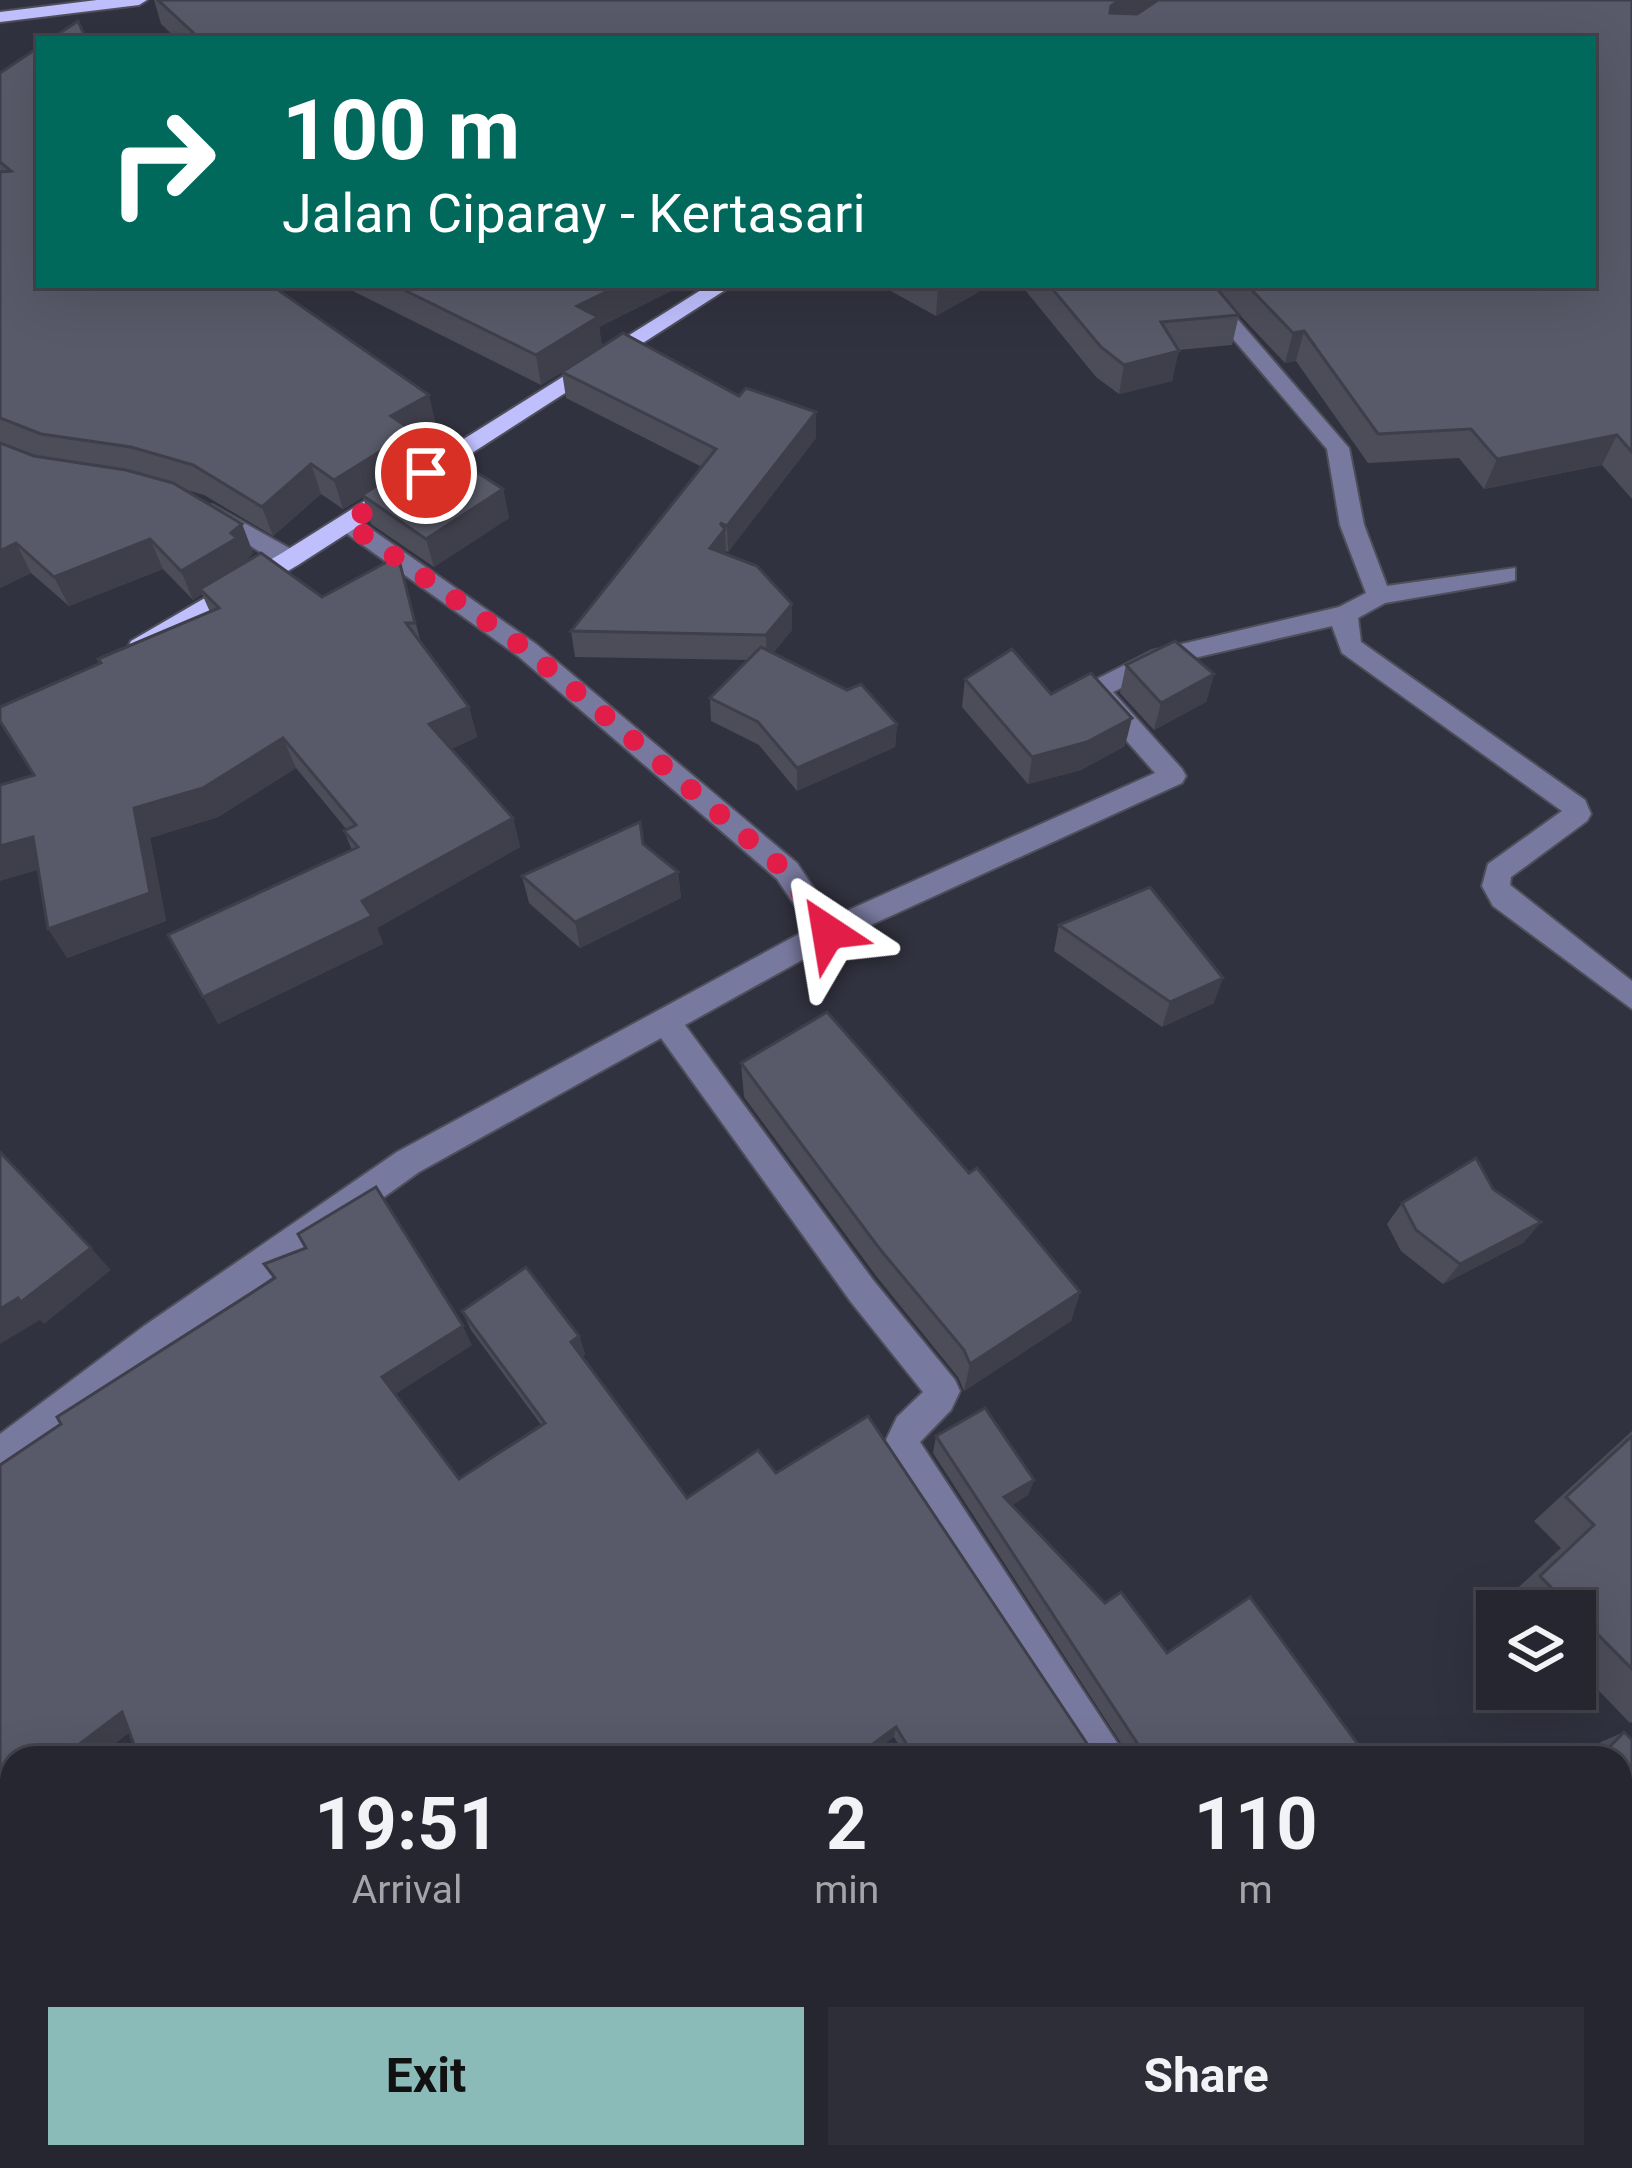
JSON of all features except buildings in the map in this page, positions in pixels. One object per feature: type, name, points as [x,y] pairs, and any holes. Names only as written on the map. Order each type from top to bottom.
[{"type":"main road","points":[[0,17],[139,0]]},
{"type":"main road","points":[[112,664],[290,559],[718,288]]},
{"type":"street","points":[[1200,288],[1337,448],[1352,525],[1379,596]]},
{"type":"street","points":[[195,504],[290,559]]},
{"type":"street","points":[[347,523],[527,650],[617,726],[787,872],[828,932]]},
{"type":"street","points":[[0,1455],[156,1337],[408,1162],[828,932],[1173,776],[1096,690],[1161,657],[1346,614],[1379,596],[1507,574]]},
{"type":"street","points":[[1346,614],[1344,632],[1351,647],[1576,807],[1577,814],[1498,872],[1496,886],[1503,898],[1632,997]]},
{"type":"street","points":[[665,1020],[862,1291],[943,1391],[905,1430],[901,1444],[1100,1746]]},
{"type":"route","points":[[426,473],[347,523],[527,650],[617,726],[787,872],[828,932]]}]
